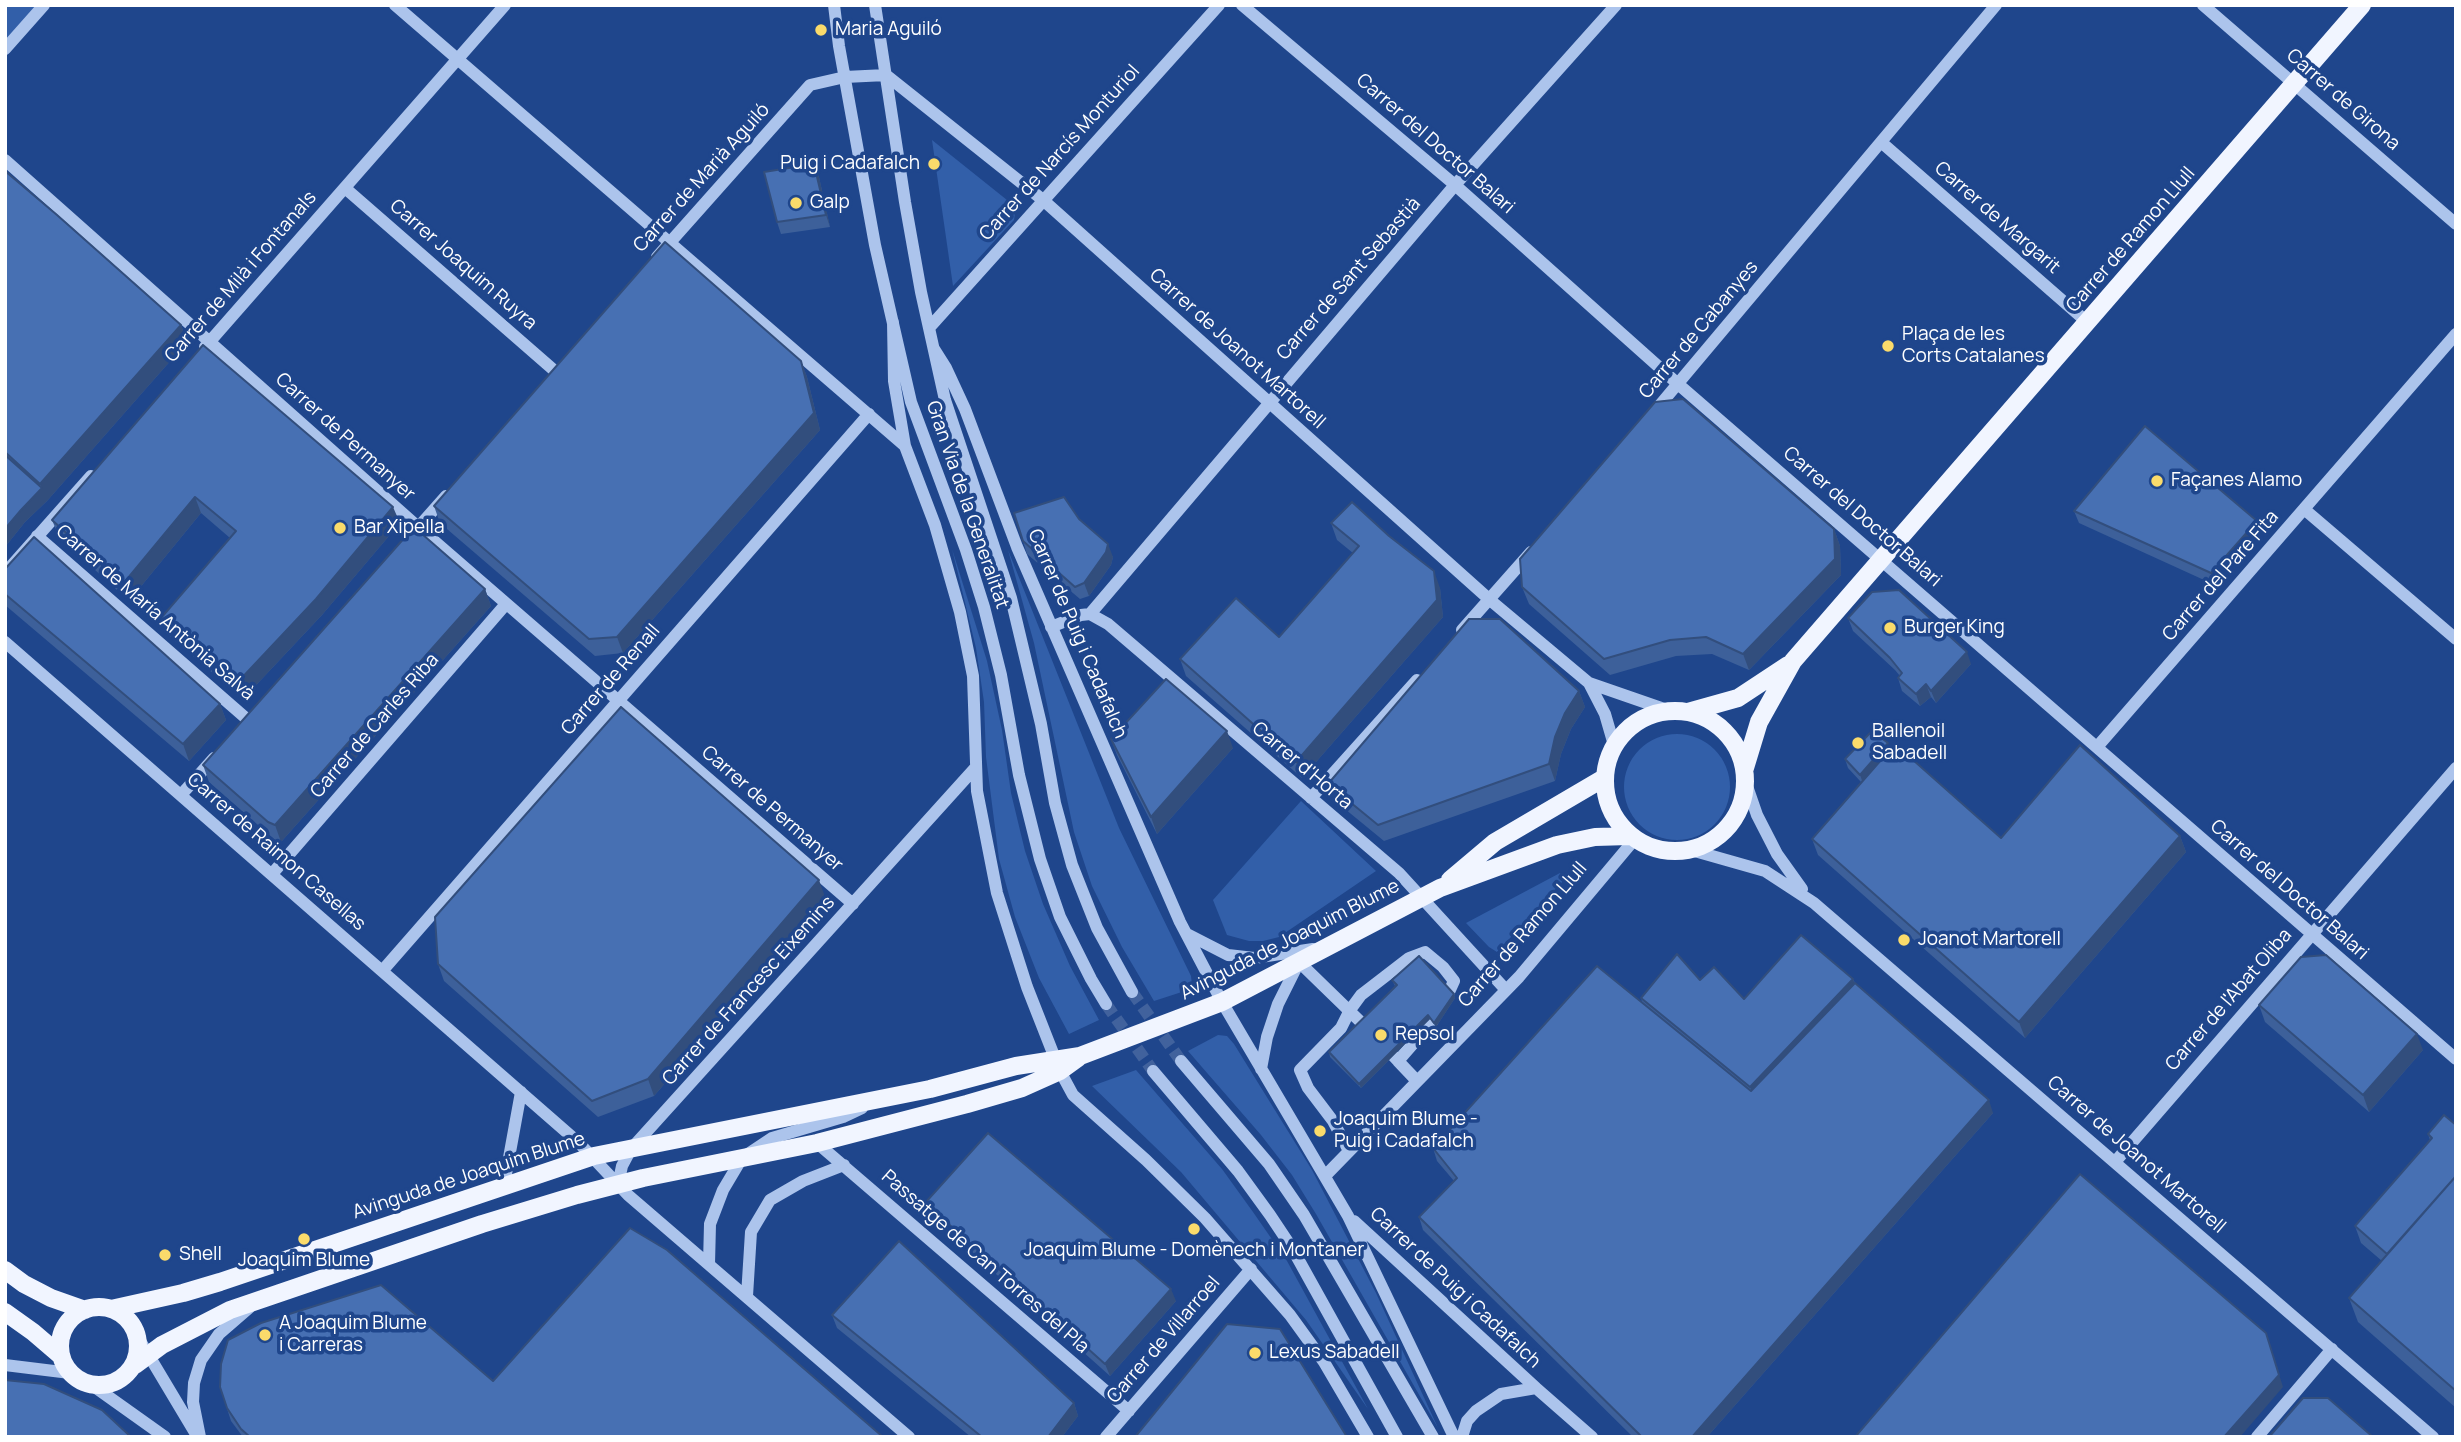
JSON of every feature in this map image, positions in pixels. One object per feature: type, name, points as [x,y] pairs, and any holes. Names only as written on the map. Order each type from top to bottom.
[{"type":"main road","name":"Carrer de Ramon Llull","points":[[1793,661],[2362,5]]},
{"type":"main road","points":[[1688,712],[1738,698],[1793,661]]},
{"type":"main road","points":[[1745,768],[1759,722],[1793,661]]},
{"type":"main road","points":[[1440,888],[1557,845],[1595,837],[1631,838],[1663,851],[1691,850],[1706,844],[1726,829],[1740,808],[1748,789],[1741,756],[1718,724],[1688,712],[1667,710],[1630,727],[1615,745],[1607,762],[1604,778],[1609,807],[1631,838]]},
{"type":"main road","points":[[1440,888],[1495,842],[1604,778]]},
{"type":"main road","name":"Avinguda de Joaquim Blume","points":[[141,1360],[208,1320],[482,1224],[618,1185],[817,1143],[1011,1091],[1057,1065],[1222,1002],[1440,888]]},
{"type":"main road","name":"Avinguda de Joaquim Blume","points":[[111,1309],[220,1282],[594,1156],[1057,1065]]},
{"type":"main road","points":[[5,1270],[42,1293],[85,1310]]},
{"type":"main road","points":[[5,1312],[61,1356],[70,1373],[92,1385],[114,1383],[141,1360],[139,1339],[129,1320],[111,1309],[97,1307],[73,1317],[64,1328],[60,1341],[61,1356]]},
{"type":"street","points":[[5,50],[44,5]]},
{"type":"street","points":[[395,5],[905,446]]},
{"type":"street","name":"Carrer de Milà i Fontanals","points":[[201,352],[505,5]]},
{"type":"street","name":"Gran Via de la Generalitat","points":[[834,5],[874,244],[911,402],[966,550],[987,619],[1001,675],[1019,775],[1040,859],[1065,926],[1106,1004]]},
{"type":"street","name":"Gran Via de la Generalitat","points":[[876,5],[905,202],[929,328],[960,451],[1011,598],[1066,844],[1097,928],[1132,992]]},
{"type":"street","name":"Carrer de Narcís Monturiol","points":[[929,328],[1219,5]]},
{"type":"street","name":"Carrer del Doctor Balari","points":[[1242,5],[1455,186],[1678,384],[2456,1059]]},
{"type":"street","name":"Carrer de Sant Sebastià","points":[[1090,614],[1268,402],[1616,5]]},
{"type":"street","name":"Carrer de Cabanyes","points":[[1643,425],[1996,5]]},
{"type":"street","name":"Carrer de Girona","points":[[2203,5],[2456,224]]},
{"type":"street","points":[[845,77],[886,75]]},
{"type":"street","name":"Carrer de Joanot Martorell","points":[[886,75],[1043,200],[1490,600],[1590,683],[1667,710]]},
{"type":"street","name":"Carrer de Marià Aguiló","points":[[652,263],[810,85],[845,77]]},
{"type":"street","name":"Carrer de Margarit","points":[[1881,142],[2087,322]]},
{"type":"street","name":"Carrer de Permanyer","points":[[5,160],[418,527],[852,904]]},
{"type":"street","name":"Carrer Joaquim Ruyra","points":[[345,188],[560,367],[546,382]]},
{"type":"street","points":[[893,322],[894,381],[905,446],[935,525],[960,612],[973,676],[976,767],[981,815],[997,893],[1027,987],[1057,1065],[1073,1095],[1146,1160],[1226,1240],[1290,1315],[1324,1362],[1368,1437]]},
{"type":"street","name":"Carrer del Pare Fita","points":[[2097,747],[2456,334]]},
{"type":"street","name":"Carrer de Puig i Cadafalch","points":[[934,349],[965,410],[1017,547],[1156,871],[1222,1002],[1348,1216],[1454,1437]]},
{"type":"street","name":"Carrer de Renall","points":[[383,970],[869,414]]},
{"type":"street","points":[[5,573],[101,464]]},
{"type":"street","points":[[401,547],[455,486]]},
{"type":"street","points":[[2304,509],[2456,639]]},
{"type":"street","name":"Carrer de María Antònia Salvà","points":[[37,536],[248,720]]},
{"type":"street","points":[[1454,639],[1544,538]]},
{"type":"street","name":"Carrer de Carles Riba","points":[[272,874],[506,604]]},
{"type":"street","points":[[1051,627],[1080,615],[1090,614]]},
{"type":"street","name":"Carrer d'Horta","points":[[1090,614],[1108,624],[1399,873],[1506,990]]},
{"type":"street","name":"Carrer de Raimon Casellas","points":[[5,642],[383,970],[594,1156],[618,1185],[909,1437]]},
{"type":"street","points":[[1311,798],[1427,669]]},
{"type":"street","name":"Carrer de Joanot Martorell","points":[[1590,683],[1605,713],[1615,745]]},
{"type":"street","points":[[181,795],[223,748]]},
{"type":"street","name":"Carrer de Francesc Eixemins","points":[[618,1185],[622,1166],[631,1149],[976,767]]},
{"type":"street","name":"Carrer de l'Abat Oliba","points":[[2115,1162],[2456,768]]},
{"type":"street","name":"Carrer de Joanot Martorell","points":[[1748,789],[1757,815],[1777,854],[1793,879],[1814,903]]},
{"type":"street","name":"Carrer de Ramon Llull","points":[[1325,1176],[1506,990],[1631,838]]},
{"type":"street","name":"Carrer de Joanot Martorell","points":[[1691,850],[1765,871],[1814,903],[2433,1437]]},
{"type":"street","points":[[1186,933],[1206,946],[1228,955],[1254,958],[1328,947]]},
{"type":"street","points":[[1349,1151],[1333,1121],[1308,1088],[1300,1070],[1341,1028],[1362,995],[1409,958],[1425,951],[1454,981],[1449,992]]},
{"type":"street","points":[[1261,1069],[1267,1037],[1278,1004],[1299,962],[1350,1010],[1417,1081]]},
{"type":"street","points":[[1398,1061],[1432,1022]]},
{"type":"street","points":[[1181,1061],[1269,1164],[1297,1205],[1433,1437]]},
{"type":"street","points":[[1153,1071],[1238,1171],[1270,1215],[1292,1248],[1398,1437]]},
{"type":"street","points":[[504,1185],[521,1092]]},
{"type":"street","name":"Avinguda de Joaquim Blume","points":[[742,1158],[772,1138],[844,1116],[887,1097]]},
{"type":"street","name":"Passatge de Can Torres del Pla","points":[[817,1143],[1129,1411]]},
{"type":"street","points":[[709,1264],[710,1224],[723,1191],[742,1158]]},
{"type":"street","points":[[747,1296],[751,1232],[770,1200],[803,1181],[844,1165]]},
{"type":"street","name":"Carrer de Puig i Cadafalch","points":[[1348,1216],[1592,1437]]},
{"type":"street","name":"Carrer de Villarroel","points":[[1106,1437],[1251,1269]]},
{"type":"street","points":[[198,1437],[193,1402],[194,1383],[201,1360],[219,1334],[257,1301]]},
{"type":"street","points":[[2257,1437],[2332,1349]]},
{"type":"street","points":[[141,1360],[198,1437]]},
{"type":"street","points":[[5,1365],[70,1373]]},
{"type":"street","points":[[92,1385],[165,1437]]},
{"type":"street","name":"Carrer de Puig i Cadafalch","points":[[1462,1437],[1467,1421],[1484,1405],[1501,1394],[1536,1388]]},
{"type":"shaded area","points":[[5,5],[45,5],[5,50]]},
{"type":"shaded area","points":[[932,140],[1012,204],[1015,213],[1014,220],[953,286]]},
{"type":"shaded area","points":[[952,549],[987,661],[1002,730],[1011,793],[1025,851],[1043,904],[1070,966],[1099,1020],[1069,1034],[1039,978],[1015,917],[999,859],[986,757],[984,702],[976,648]]},
{"type":"shaded area","points":[[1008,550],[1119,828],[1191,976],[1192,985],[1188,990],[1154,1001],[1122,947],[1092,886],[1074,832],[1034,643]]},
{"type":"shaded area","points":[[1677,734],[1697,738],[1714,750],[1726,767],[1730,787],[1726,807],[1714,824],[1697,836],[1677,840],[1657,836],[1640,824],[1628,807],[1624,787],[1628,767],[1640,750],[1657,738]]},
{"type":"shaded area","points":[[1301,801],[1376,871],[1279,937],[1249,941],[1227,935],[1213,900]]},
{"type":"shaded area","points":[[1560,873],[1564,876],[1563,881],[1497,952],[1466,923]]},
{"type":"shaded area","points":[[1218,1035],[1227,1036],[1234,1044],[1312,1170],[1376,1293],[1438,1428],[1292,1175],[1188,1051]]},
{"type":"shaded area","points":[[1136,1070],[1222,1169],[1287,1261],[1368,1409],[1306,1320],[1181,1172],[1092,1086]]},
{"type":"building","points":[[814,164],[826,215],[777,222],[764,172]]},
{"type":"building","points":[[5,171],[181,325],[40,484],[5,452]]},
{"type":"building","points":[[665,242],[801,361],[814,413],[617,637],[589,639],[434,506]]},
{"type":"building","points":[[203,345],[393,507],[316,599],[237,683],[161,618],[236,531],[195,497],[123,584],[52,520]]},
{"type":"building","points":[[1683,399],[1834,529],[1835,559],[1743,654],[1706,637],[1670,640],[1604,659],[1522,587],[1520,559],[1655,402]]},
{"type":"building","name":"Façanes Alamo","points":[[2145,426],[2257,521],[2211,573],[2074,511]]},
{"type":"building","points":[[5,455],[42,488],[5,529]]},
{"type":"building","points":[[1064,497],[1079,519],[1108,544],[1106,552],[1084,583],[1075,587],[1023,541],[1014,513]]},
{"type":"building","points":[[1352,502],[1389,536],[1434,571],[1437,600],[1296,762],[1180,659],[1236,598],[1279,637],[1359,546],[1331,523]]},
{"type":"building","points":[[414,527],[485,589],[275,825],[268,822],[203,765]]},
{"type":"building","points":[[34,537],[220,704],[183,744],[5,594],[5,569]]},
{"type":"building","points":[[1899,590],[1967,652],[1931,691],[1926,684],[1916,694],[1898,678],[1902,673],[1890,658],[1848,618],[1872,592]]},
{"type":"building","points":[[1469,619],[1500,619],[1579,691],[1565,713],[1555,737],[1549,764],[1378,825],[1328,784]]},
{"type":"building","points":[[1166,679],[1227,731],[1151,817],[1111,739]]},
{"type":"building","points":[[621,707],[819,880],[648,1079],[592,1101],[438,964],[435,917]]},
{"type":"building","points":[[1872,731],[1888,743],[1860,775],[1845,759]]},
{"type":"building","points":[[1895,744],[2001,838],[2080,745],[2180,836],[2019,1022],[1812,839]]},
{"type":"building","points":[[1801,935],[1853,979],[1750,1087],[1641,998],[1677,954],[1700,980],[1714,967],[1744,999]]},
{"type":"building","points":[[2326,955],[2417,1034],[2363,1095],[2259,1005],[2301,957]]},
{"type":"building","points":[[1419,956],[1454,994],[1434,1023],[1428,1015],[1359,1084],[1329,1052],[1397,985],[1392,980]]},
{"type":"building","points":[[1597,966],[1751,1091],[1855,983],[1989,1100],[1692,1437],[1642,1437],[1419,1217],[1457,1178],[1433,1148]]},
{"type":"building","points":[[2444,1115],[2456,1125],[2456,1176],[2387,1254],[2355,1226],[2432,1138],[2428,1134]]},
{"type":"building","points":[[988,1133],[1171,1289],[1105,1364],[925,1203]]},
{"type":"building","points":[[2080,1174],[2266,1333],[2279,1375],[2224,1437],[1855,1437]]},
{"type":"building","points":[[2456,1176],[2456,1391],[2349,1298]]},
{"type":"building","points":[[630,1228],[667,1250],[883,1437],[250,1437],[227,1408],[220,1387],[221,1364],[228,1340],[261,1323],[381,1285],[493,1381]]},
{"type":"building","points":[[899,1241],[1074,1403],[1048,1437],[982,1437],[832,1315]]},
{"type":"building","points":[[1227,1324],[1280,1329],[1347,1437],[1135,1437]]},
{"type":"building","points":[[5,1380],[44,1384],[102,1410],[131,1437],[5,1437]]},
{"type":"building","points":[[2303,1398],[2328,1398],[2373,1437],[2269,1437]]},
{"type":"tunnel","points":[[1132,992],[1181,1061]]},
{"type":"tunnel","points":[[1106,1004],[1153,1071]]},
{"type":"place","name":"Maria Aguiló","points":[[821,30]]},
{"type":"place","name":"Puig i Cadafalch","points":[[934,164]]},
{"type":"place","name":"Galp","points":[[796,203]]},
{"type":"place","name":"Plaça de les Corts Catalanes","points":[[1888,346]]},
{"type":"place","name":"Façanes Alamo","points":[[2157,481]]},
{"type":"place","name":"Bar Xipella","points":[[340,528]]},
{"type":"place","name":"Burger King","points":[[1890,628]]},
{"type":"place","name":"Ballenoil Sabadell","points":[[1858,743]]},
{"type":"place","name":"Joanot Martorell","points":[[1904,940]]},
{"type":"place","name":"Repsol","points":[[1381,1035]]},
{"type":"place","name":"Joaquim Blume - Puig i Cadafalch","points":[[1320,1131]]},
{"type":"place","name":"Joaquim Blume - Domènech i Montaner","points":[[1194,1229]]},
{"type":"place","name":"Joaquim Blume","points":[[304,1239]]},
{"type":"place","name":"Shell","points":[[165,1255]]},
{"type":"place","name":"A Joaquim Blume i Carreras","points":[[265,1335]]},
{"type":"place","name":"Lexus Sabadell","points":[[1255,1353]]}]
